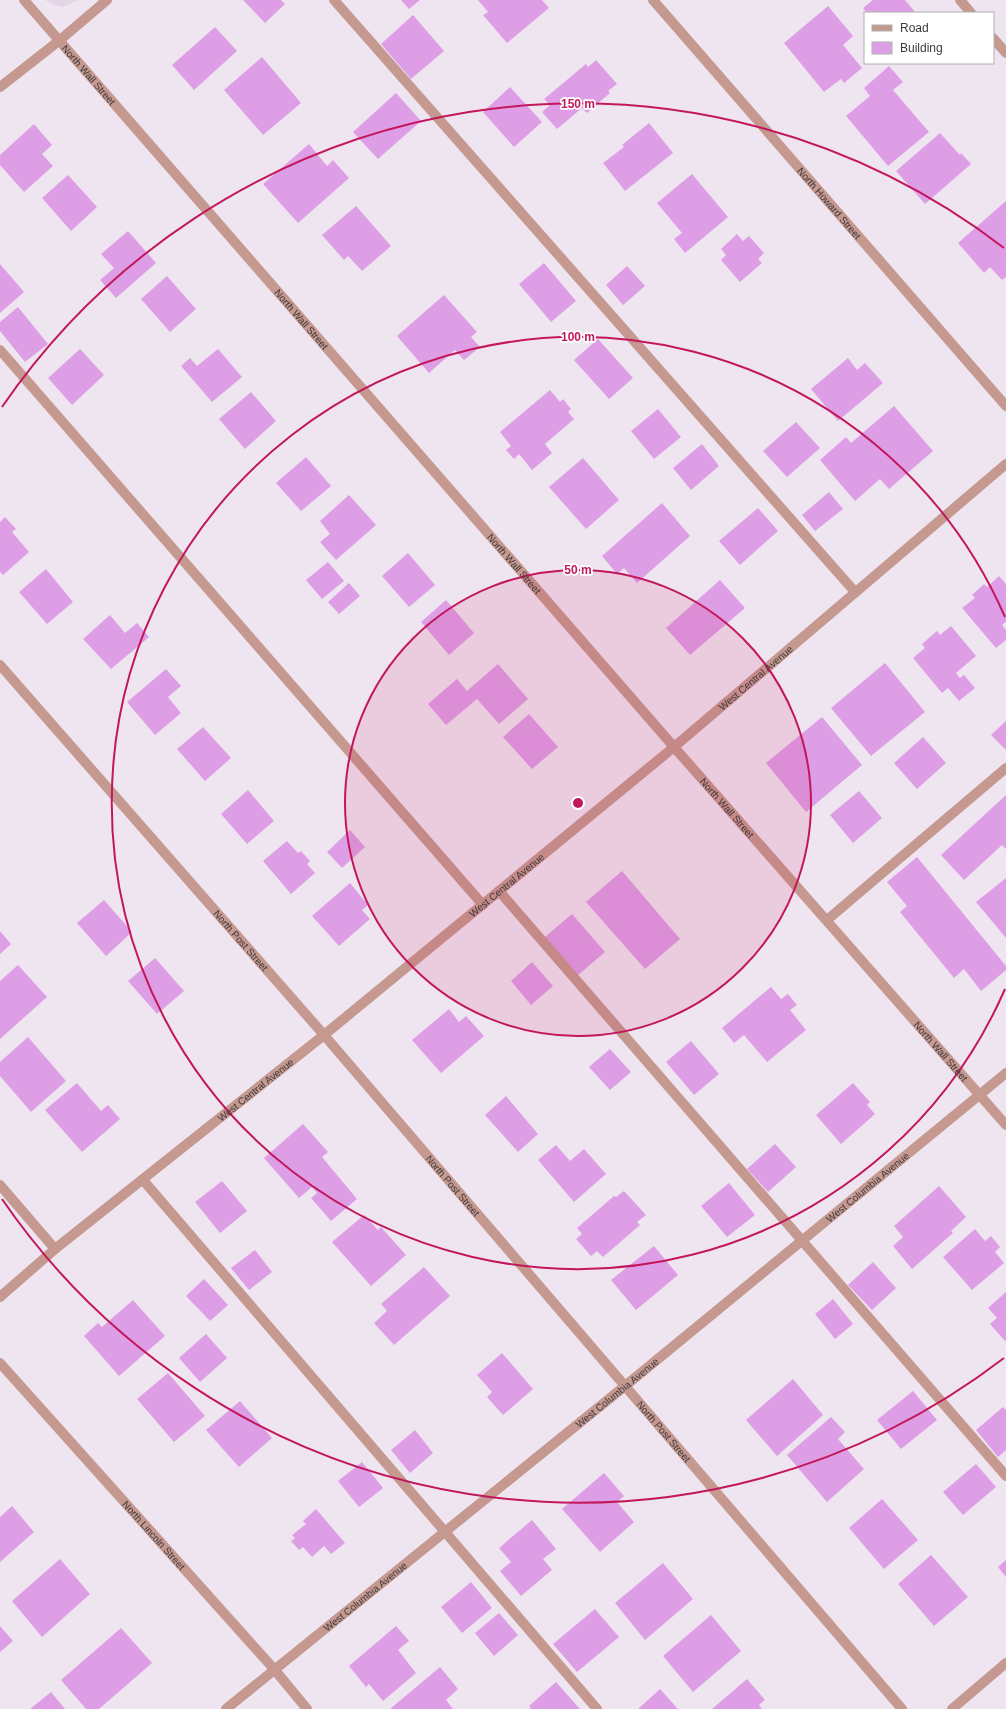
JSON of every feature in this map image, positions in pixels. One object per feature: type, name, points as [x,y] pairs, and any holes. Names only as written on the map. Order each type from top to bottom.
[{"type":"street","name":"North Wall Street","points":[[24,0],[674,747],[1006,1125]]},
{"type":"street","points":[[0,87],[60,40],[107,0]]},
{"type":"street","points":[[334,0],[855,592]]},
{"type":"street","name":"North Howard Street","points":[[653,0],[1006,406]]},
{"type":"street","points":[[960,0],[970,12]]},
{"type":"street","points":[[994,39],[1006,52]]},
{"type":"street","points":[[0,350],[483,905]]},
{"type":"street","name":"West Central Avenue","points":[[0,1297],[56,1249],[324,1035],[674,747],[1006,464]]},
{"type":"street","name":"North Post Street","points":[[0,665],[324,1035],[902,1709]]},
{"type":"street","points":[[827,920],[1006,768]]},
{"type":"street","points":[[499,891],[1006,1476]]},
{"type":"street","name":"West Columbia Avenue","points":[[226,1709],[625,1386],[1006,1073]]},
{"type":"street","points":[[143,1180],[597,1709]]},
{"type":"street","points":[[0,1185],[56,1249]]},
{"type":"street","name":"North Lincoln Street","points":[[0,1362],[307,1709]]},
{"type":"street","points":[[952,1709],[1006,1663]]},
{"type":"shaded area","points":[[45,0],[78,0],[63,7]]},
{"type":"building","points":[[243,0],[281,0],[285,4],[265,23]]},
{"type":"building","points":[[401,0],[420,0],[409,9]]},
{"type":"building","points":[[478,0],[542,0],[549,8],[507,43],[483,15],[488,12]]},
{"type":"building","points":[[873,0],[905,0],[915,12],[866,12],[863,8]]},
{"type":"building","points":[[828,6],[853,36],[843,45],[862,68],[844,83],[841,79],[824,92],[784,43]]},
{"type":"building","points":[[413,15],[444,51],[411,79],[381,44]]},
{"type":"building","points":[[215,27],[237,51],[194,90],[172,65]]},
{"type":"building","points":[[262,57],[301,103],[263,135],[224,90]]},
{"type":"building","points":[[596,60],[617,84],[608,91],[610,93],[587,113],[582,108],[557,129],[542,112],[550,105],[544,99],[586,64],[588,67]]},
{"type":"building","points":[[889,66],[903,82],[893,90],[929,132],[888,166],[846,116],[870,96],[864,88]]},
{"type":"building","points":[[510,87],[542,122],[514,147],[483,112]]},
{"type":"building","points":[[396,93],[421,121],[378,159],[353,132]]},
{"type":"building","points":[[649,123],[673,153],[625,191],[603,163],[624,147],[622,145]]},
{"type":"building","points":[[34,124],[52,145],[42,154],[53,166],[24,192],[0,165],[0,155]]},
{"type":"building","points":[[940,133],[960,155],[961,153],[971,164],[925,204],[896,171]]},
{"type":"building","points":[[309,144],[327,166],[333,160],[349,178],[298,223],[263,184]]},
{"type":"building","points":[[692,174],[728,217],[685,253],[674,239],[682,233],[657,203]]},
{"type":"building","points":[[68,175],[97,207],[71,231],[42,198]]},
{"type":"building","points":[[1006,201],[1006,277],[1002,280],[990,267],[984,273],[958,243]]},
{"type":"building","points":[[356,206],[391,246],[362,271],[348,256],[344,260],[322,235]]},
{"type":"building","points":[[128,231],[156,263],[116,298],[100,280],[114,268],[101,254]]},
{"type":"building","points":[[737,234],[743,241],[749,236],[764,253],[758,259],[762,263],[740,282],[721,260],[726,255],[721,249]]},
{"type":"building","points":[[544,263],[576,301],[551,322],[519,284]]},
{"type":"building","points":[[0,264],[24,292],[0,313]]},
{"type":"building","points":[[627,266],[645,286],[623,305],[606,285]]},
{"type":"building","points":[[167,276],[196,309],[170,332],[141,299]]},
{"type":"building","points":[[444,295],[477,332],[471,337],[480,347],[464,360],[455,350],[429,373],[397,336]]},
{"type":"building","points":[[18,307],[48,344],[25,362],[0,331],[0,322]]},
{"type":"building","points":[[598,339],[633,378],[609,399],[574,360]]},
{"type":"building","points":[[80,349],[104,375],[72,405],[48,378]]},
{"type":"building","points":[[218,349],[242,377],[212,402],[181,366],[190,358],[197,366]]},
{"type":"building","points":[[848,358],[857,370],[865,363],[883,383],[838,421],[811,389]]},
{"type":"building","points":[[550,390],[560,402],[563,399],[571,409],[568,412],[574,419],[545,444],[552,453],[532,470],[519,454],[514,459],[506,450],[511,446],[500,432]]},
{"type":"building","points":[[251,392],[276,421],[245,449],[219,419]]},
{"type":"building","points":[[894,406],[933,451],[889,489],[880,479],[855,501],[820,460],[846,437],[851,443]]},
{"type":"building","points":[[658,409],[681,437],[654,459],[631,431]]},
{"type":"building","points":[[796,422],[820,448],[787,477],[763,451]]},
{"type":"building","points":[[702,444],[719,466],[691,490],[673,468]]},
{"type":"building","points":[[306,457],[331,486],[301,511],[276,483]]},
{"type":"building","points":[[583,458],[619,500],[586,529],[549,487]]},
{"type":"building","points":[[829,492],[843,509],[815,531],[802,515]]},
{"type":"building","points":[[349,495],[376,525],[336,560],[320,542],[330,534],[320,521]]},
{"type":"building","points":[[662,503],[690,536],[637,583],[624,568],[617,574],[602,556]]},
{"type":"building","points":[[758,508],[778,531],[740,565],[719,541]]},
{"type":"building","points":[[5,517],[16,529],[12,532],[29,552],[3,575],[0,572],[0,522]]},
{"type":"building","points":[[408,553],[435,585],[409,607],[382,576]]},
{"type":"building","points":[[328,562],[344,581],[322,599],[306,580]]},
{"type":"building","points":[[46,569],[73,602],[47,624],[19,592]]},
{"type":"building","points":[[999,576],[1006,584],[1006,622],[1002,625],[1006,630],[1006,640],[996,648],[962,608],[975,598],[972,595],[984,584],[987,587]]},
{"type":"building","points":[[720,580],[745,608],[690,655],[666,628]]},
{"type":"building","points":[[349,583],[360,596],[339,614],[328,602]]},
{"type":"building","points":[[446,600],[474,633],[449,655],[421,622]]},
{"type":"building","points":[[110,615],[125,633],[137,623],[149,637],[111,669],[83,639]]},
{"type":"building","points":[[951,626],[976,656],[956,673],[960,678],[964,675],[975,688],[959,701],[948,688],[942,693],[913,658],[925,648],[922,644],[937,631],[940,635]]},
{"type":"building","points":[[885,663],[925,712],[871,756],[831,708]]},
{"type":"building","points":[[498,664],[528,699],[499,724],[477,699],[446,725],[428,704],[457,679],[467,691]]},
{"type":"building","points":[[166,669],[181,686],[168,697],[181,713],[155,735],[127,702]]},
{"type":"building","points":[[529,714],[558,747],[532,769],[503,737]]},
{"type":"building","points":[[822,717],[862,765],[806,812],[766,763]]},
{"type":"building","points":[[1006,721],[1006,750],[991,735]]},
{"type":"building","points":[[203,727],[231,758],[205,781],[177,749]]},
{"type":"building","points":[[923,737],[946,763],[917,789],[894,763]]},
{"type":"building","points":[[248,790],[274,821],[247,844],[221,814]]},
{"type":"building","points":[[859,791],[882,818],[853,843],[830,815]]},
{"type":"building","points":[[1006,795],[1006,849],[1002,845],[964,880],[941,855]]},
{"type":"building","points":[[350,830],[365,847],[342,868],[327,852]]},
{"type":"building","points":[[287,841],[298,853],[301,851],[310,861],[307,864],[315,873],[291,894],[263,861]]},
{"type":"building","points":[[917,857],[1006,966],[1006,970],[981,991],[964,969],[954,978],[900,912],[907,906],[887,882]]},
{"type":"building","points":[[622,871],[680,939],[645,969],[586,902]]},
{"type":"building","points":[[1006,878],[1006,938],[976,902]]},
{"type":"building","points":[[350,883],[368,905],[362,910],[370,919],[339,946],[312,916]]},
{"type":"building","points":[[104,900],[132,932],[106,956],[77,923]]},
{"type":"building","points":[[572,914],[605,952],[577,976],[545,937]]},
{"type":"building","points":[[0,931],[11,944],[0,954]]},
{"type":"building","points":[[155,958],[184,991],[157,1014],[128,981]]},
{"type":"building","points":[[532,962],[553,986],[531,1005],[511,981]]},
{"type":"building","points":[[18,965],[47,997],[0,1039],[0,981]]},
{"type":"building","points":[[771,987],[781,999],[788,994],[797,1005],[790,1010],[806,1030],[767,1062],[744,1035],[734,1043],[722,1028]]},
{"type":"building","points":[[449,1009],[459,1022],[466,1016],[484,1036],[441,1073],[412,1040]]},
{"type":"building","points":[[28,1037],[66,1081],[31,1112],[0,1076],[0,1062]]},
{"type":"building","points":[[691,1041],[719,1074],[694,1095],[666,1062]]},
{"type":"building","points":[[610,1049],[631,1072],[610,1090],[589,1067]]},
{"type":"building","points":[[77,1083],[101,1111],[108,1105],[120,1119],[82,1152],[45,1110]]},
{"type":"building","points":[[853,1083],[870,1102],[867,1105],[875,1114],[841,1144],[816,1115]]},
{"type":"building","points":[[506,1096],[538,1134],[518,1152],[485,1115]]},
{"type":"building","points":[[303,1124],[328,1152],[322,1157],[357,1199],[331,1221],[311,1198],[317,1193],[312,1187],[299,1198],[264,1158]]},
{"type":"building","points":[[775,1144],[796,1167],[768,1192],[747,1169]]},
{"type":"building","points":[[556,1145],[570,1161],[584,1149],[606,1174],[574,1202],[538,1160]]},
{"type":"building","points":[[222,1181],[247,1211],[220,1233],[195,1202]]},
{"type":"building","points":[[729,1183],[755,1215],[727,1237],[701,1206]]},
{"type":"building","points":[[939,1186],[966,1217],[951,1231],[953,1233],[912,1269],[893,1246],[903,1237],[894,1226]]},
{"type":"building","points":[[624,1191],[646,1215],[637,1222],[640,1225],[603,1257],[597,1251],[591,1256],[576,1239],[582,1234],[577,1228],[614,1196],[616,1197]]},
{"type":"building","points":[[364,1215],[378,1230],[381,1227],[406,1255],[371,1286],[332,1242]]},
{"type":"building","points":[[975,1229],[985,1241],[991,1236],[1000,1247],[995,1252],[1004,1263],[972,1290],[943,1257]]},
{"type":"building","points":[[654,1246],[678,1275],[636,1310],[611,1280]]},
{"type":"building","points":[[255,1250],[272,1272],[249,1290],[231,1268]]},
{"type":"building","points":[[873,1262],[896,1288],[872,1310],[848,1285]]},
{"type":"building","points":[[424,1267],[450,1296],[394,1345],[374,1323],[387,1311],[381,1304]]},
{"type":"building","points":[[204,1279],[228,1305],[210,1321],[186,1296]]},
{"type":"building","points":[[1006,1292],[1005,1341],[990,1324],[997,1318],[988,1308]]},
{"type":"building","points":[[833,1299],[853,1324],[835,1339],[815,1314]]},
{"type":"building","points":[[133,1300],[165,1336],[119,1376],[84,1336],[98,1323],[102,1327]]},
{"type":"building","points":[[206,1334],[227,1358],[200,1382],[179,1358]]},
{"type":"building","points":[[502,1353],[533,1389],[503,1415],[487,1397],[492,1392],[477,1375]]},
{"type":"building","points":[[168,1373],[205,1416],[174,1442],[137,1399]]},
{"type":"building","points":[[793,1379],[823,1415],[777,1456],[746,1420]]},
{"type":"building","points":[[913,1391],[937,1420],[901,1449],[877,1420]]},
{"type":"building","points":[[240,1401],[272,1438],[239,1467],[206,1430]]},
{"type":"building","points":[[1003,1407],[1006,1410],[1006,1450],[998,1457],[976,1430]]},
{"type":"building","points":[[831,1417],[845,1432],[838,1439],[864,1469],[827,1502],[787,1455]]},
{"type":"building","points":[[415,1430],[433,1453],[410,1473],[391,1450]]},
{"type":"building","points":[[362,1462],[383,1488],[359,1507],[338,1481]]},
{"type":"building","points":[[976,1464],[996,1487],[963,1515],[943,1492]]},
{"type":"building","points":[[604,1473],[624,1496],[617,1502],[634,1522],[600,1552],[562,1509]]},
{"type":"building","points":[[882,1499],[918,1540],[884,1569],[849,1528]]},
{"type":"building","points":[[12,1506],[34,1532],[0,1562],[0,1517]]},
{"type":"building","points":[[316,1509],[345,1543],[331,1554],[324,1546],[312,1557],[303,1547],[299,1550],[291,1541],[295,1538],[292,1535],[306,1524],[303,1521]]},
{"type":"building","points":[[532,1520],[556,1549],[543,1559],[552,1570],[521,1596],[500,1571],[511,1562],[499,1548]]},
{"type":"building","points":[[931,1555],[968,1597],[934,1626],[898,1584]]},
{"type":"building","points":[[60,1559],[90,1594],[42,1637],[12,1601]]},
{"type":"building","points":[[1006,1560],[1006,1577],[998,1567]]},
{"type":"building","points":[[663,1563],[693,1599],[645,1640],[615,1603]]},
{"type":"building","points":[[471,1582],[492,1608],[462,1633],[441,1607]]},
{"type":"building","points":[[595,1609],[619,1637],[577,1672],[553,1644]]},
{"type":"building","points":[[499,1613],[518,1635],[494,1656],[475,1633]]},
{"type":"building","points":[[711,1615],[741,1651],[693,1692],[663,1656]]},
{"type":"building","points":[[0,1626],[13,1641],[0,1652]]},
{"type":"building","points":[[396,1626],[409,1641],[398,1650],[416,1673],[383,1701],[369,1684],[366,1687],[349,1666]]},
{"type":"building","points":[[121,1628],[152,1663],[99,1709],[86,1709],[61,1680]]},
{"type":"building","points":[[440,1667],[458,1689],[446,1700],[453,1709],[390,1709]]},
{"type":"building","points":[[747,1679],[765,1700],[759,1705],[762,1709],[712,1709]]},
{"type":"building","points":[[556,1682],[580,1709],[531,1709],[529,1706]]},
{"type":"building","points":[[660,1689],[678,1709],[638,1709]]},
{"type":"building","points":[[51,1692],[65,1709],[30,1709]]}]
